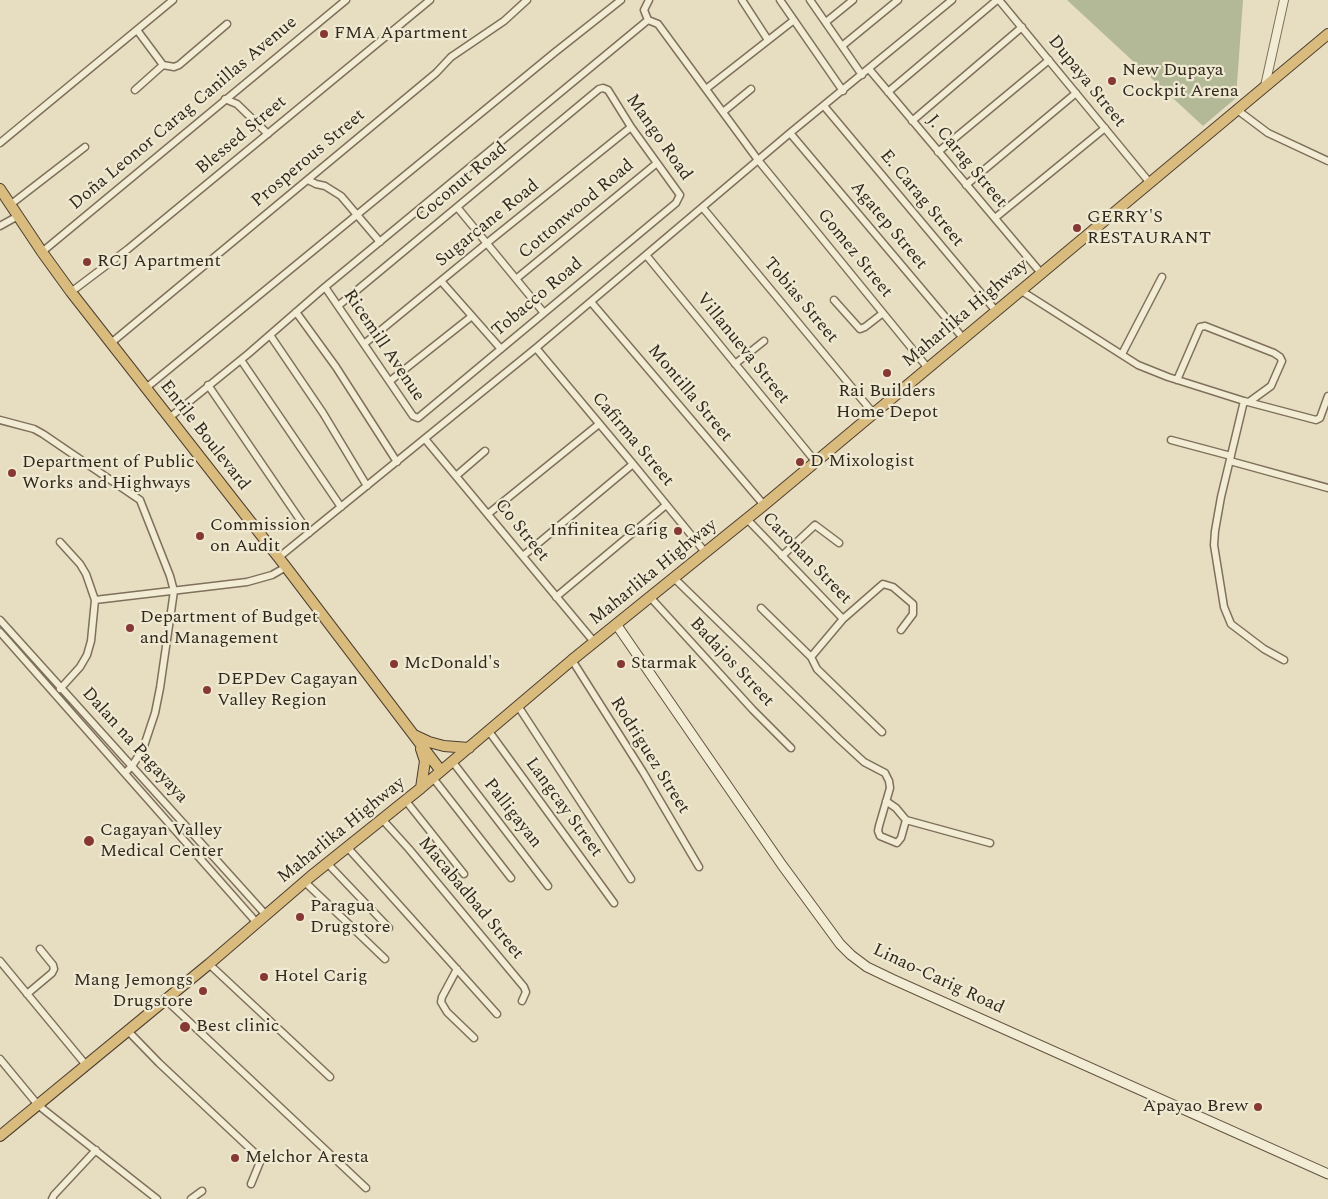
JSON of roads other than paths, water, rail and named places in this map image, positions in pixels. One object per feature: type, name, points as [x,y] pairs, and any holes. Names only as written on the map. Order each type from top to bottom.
[{"type":"highway","name":"Maharlika Highway","points":[[0,1136],[166,1000],[305,882],[437,775],[572,660],[874,414],[927,367],[1328,34]]},
{"type":"highway","name":"Enrile Boulevard","points":[[0,189],[71,292],[286,567],[414,738],[437,775]]},
{"type":"highway","points":[[414,738],[444,746],[468,748]]},
{"type":"highway","points":[[414,738],[425,761],[421,788]]},
{"type":"main road","name":"Linao-Carig Road","points":[[616,624],[788,873],[840,944],[859,961],[892,979],[1328,1174]]},
{"type":"street","points":[[0,143],[174,0]]},
{"type":"street","name":"Doña Leonor Carag Canillas Avenue","points":[[42,252],[346,0]]},
{"type":"street","name":"Blessed Street","points":[[71,292],[128,249],[430,0]]},
{"type":"street","name":"Prosperous Street","points":[[111,343],[436,73],[451,57],[504,21],[527,0]]},
{"type":"street","points":[[146,388],[621,0]]},
{"type":"street","points":[[169,418],[648,20],[644,10],[649,0]]},
{"type":"street","points":[[742,0],[768,40]]},
{"type":"street","points":[[780,0],[843,91]]},
{"type":"street","points":[[810,0],[862,75]]},
{"type":"street","points":[[826,22],[853,0]]},
{"type":"street","points":[[842,46],[898,0]]},
{"type":"street","points":[[278,558],[536,348],[790,133],[952,0]]},
{"type":"street","points":[[888,92],[998,0]]},
{"type":"street","name":"Dupaya Street","points":[[998,0],[1150,183]]},
{"type":"street","points":[[1265,86],[1284,0]]},
{"type":"street","name":"Gomez Street","points":[[648,20],[653,20],[658,24],[758,160],[927,367]]},
{"type":"street","points":[[706,89],[794,20]]},
{"type":"street","points":[[135,90],[163,66],[174,67],[179,65],[227,24]]},
{"type":"street","points":[[912,120],[1022,27]]},
{"type":"street","points":[[137,30],[163,66]]},
{"type":"street","points":[[938,152],[1049,60]]},
{"type":"street","name":"J. Carag Street","points":[[869,69],[1041,273]]},
{"type":"street","name":"Coconut Road","points":[[338,306],[594,92],[601,88],[608,90]]},
{"type":"street","points":[[723,112],[750,89]]},
{"type":"street","name":"Mango Road","points":[[608,90],[631,127],[679,194],[680,199],[676,203]]},
{"type":"street","points":[[966,185],[1076,93]]},
{"type":"street","points":[[225,99],[238,104],[268,134]]},
{"type":"street","name":"E. Carag Street","points":[[824,106],[996,311]]},
{"type":"street","points":[[1236,109],[1268,133],[1328,161]]},
{"type":"street","name":"Sugarcane Road","points":[[364,344],[631,127]]},
{"type":"street","points":[[995,218],[1105,128]]},
{"type":"street","name":"Agatep Street","points":[[790,133],[964,337]]},
{"type":"street","points":[[10,205],[85,147]]},
{"type":"street","name":"Cottonwood Road","points":[[516,279],[657,163]]},
{"type":"street","points":[[308,180],[341,196],[380,242]]},
{"type":"street","name":"Tobacco Road","points":[[420,417],[676,203]]},
{"type":"street","points":[[457,207],[544,313]]},
{"type":"street","name":"Tobias Street","points":[[702,208],[874,414]]},
{"type":"street","points":[[0,226],[18,216]]},
{"type":"street","name":"Villanueva Street","points":[[646,255],[815,462]]},
{"type":"street","points":[[1122,354],[1162,277]]},
{"type":"street","points":[[441,281],[501,349]]},
{"type":"street","name":"Ricemill Avenue","points":[[325,287],[413,416],[420,417]]},
{"type":"street","points":[[1020,290],[1147,369],[1178,380],[1246,402],[1316,420],[1320,418],[1328,396]]},
{"type":"street","points":[[834,300],[860,329],[882,313]]},
{"type":"street","name":"Montilla Street","points":[[590,302],[764,505]]},
{"type":"street","points":[[296,312],[336,367],[396,462]]},
{"type":"street","points":[[390,381],[472,316]]},
{"type":"street","points":[[1178,380],[1200,327],[1205,326],[1274,353],[1282,361],[1271,386],[1246,402],[1231,458],[1214,539],[1227,616],[1231,624],[1245,636],[1284,660]]},
{"type":"street","points":[[270,335],[323,413],[367,486]]},
{"type":"street","points":[[736,364],[764,341]]},
{"type":"street","name":"Cafirma Street","points":[[536,348],[705,552]]},
{"type":"street","points":[[241,360],[341,507]]},
{"type":"street","points":[[208,386],[309,533]]},
{"type":"street","points":[[0,420],[34,429],[43,434],[140,500],[174,591],[155,713],[142,749],[132,766],[125,773]]},
{"type":"street","points":[[488,514],[599,424]]},
{"type":"street","name":"Co Street","points":[[424,439],[595,643]]},
{"type":"street","points":[[1171,440],[1328,488]]},
{"type":"street","points":[[456,476],[485,450]]},
{"type":"street","points":[[523,556],[633,464]]},
{"type":"street","points":[[556,597],[666,505]]},
{"type":"street","name":"Caronan Street","points":[[747,519],[844,619]]},
{"type":"street","points":[[782,556],[815,525],[839,543]]},
{"type":"street","points":[[54,693],[62,688],[80,667],[87,655],[93,632],[95,600],[83,569],[60,542]]},
{"type":"street","points":[[95,600],[247,582],[272,575],[286,567]]},
{"type":"street","points":[[674,578],[846,746],[864,762],[885,773],[890,785],[878,826],[880,836],[897,843],[901,838],[906,820]]},
{"type":"street","points":[[811,657],[844,619],[880,586],[886,584],[893,587],[912,604],[913,614],[901,630]]},
{"type":"street","name":"Badajos Street","points":[[650,597],[753,710],[791,748]]},
{"type":"street","points":[[761,608],[811,657],[817,669],[882,732]]},
{"type":"street","name":"Dalan na Pagayaya","points":[[0,620],[266,915]]},
{"type":"street","name":"Dalan na Pagayaya","points":[[0,632],[257,923]]},
{"type":"street","name":"Rodriguez Street","points":[[572,660],[699,868]]},
{"type":"street","points":[[518,706],[631,879]]},
{"type":"street","name":"Langcay Street","points":[[488,730],[614,903]]},
{"type":"street","name":"Palligayan","points":[[452,761],[548,886]]},
{"type":"street","points":[[437,775],[511,878]]},
{"type":"street","points":[[406,800],[464,874]]},
{"type":"street","points":[[886,801],[896,808],[906,820],[990,843]]},
{"type":"street","name":"Macabadbad Street","points":[[382,819],[520,982],[526,992],[522,1001]]},
{"type":"street","points":[[348,848],[497,1014]]},
{"type":"street","points":[[328,864],[389,928]]},
{"type":"street","points":[[305,882],[386,959]]},
{"type":"street","points":[[27,994],[52,973],[54,969],[40,948]]},
{"type":"street","points":[[0,961],[86,1064]]},
{"type":"street","points":[[209,964],[330,1077]]},
{"type":"street","points":[[456,969],[441,1002],[447,1012],[474,1038]]},
{"type":"street","points":[[166,1000],[366,1188]]},
{"type":"street","points":[[128,1031],[257,1155],[260,1162],[251,1184]]},
{"type":"street","points":[[0,1059],[38,1105],[156,1199]]},
{"type":"street","points":[[52,1199],[96,1150]]},
{"type":"street","points":[[191,1199],[202,1191]]},
{"type":"place","name":"FMA Apartment","points":[[324,34]]},
{"type":"place","name":"New Dupaya Cockpit Arena","points":[[1112,81]]},
{"type":"place","name":"GERRY'S RESTAURANT","points":[[1077,228]]},
{"type":"place","name":"RCJ Apartment","points":[[87,262]]},
{"type":"place","name":"Rai Builders Home Depot","points":[[887,373]]},
{"type":"place","name":"D Mixologist","points":[[800,462]]},
{"type":"place","name":"Department of Public Works and Highways","points":[[12,473]]},
{"type":"place","name":"Infinitea Carig","points":[[678,531]]},
{"type":"place","name":"Commission on Audit","points":[[200,536]]},
{"type":"place","name":"Department of Budget and Management","points":[[130,628]]},
{"type":"place","name":"McDonald's","points":[[394,664]]},
{"type":"place","name":"Starmak","points":[[621,664]]},
{"type":"place","name":"DEPDev Cagayan Valley Region","points":[[207,690]]},
{"type":"place","name":"Cagayan Valley Medical Center","points":[[89,841]]},
{"type":"place","name":"Paragua Drugstore","points":[[300,917]]},
{"type":"place","name":"Hotel Carig","points":[[264,977]]},
{"type":"place","name":"Mang Jemongs Drugstore","points":[[203,991]]},
{"type":"place","name":"Best clinic","points":[[185,1027]]},
{"type":"place","name":"Apayao Brew","points":[[1258,1107]]},
{"type":"place","name":"Melchor Aresta","points":[[235,1158]]}]
